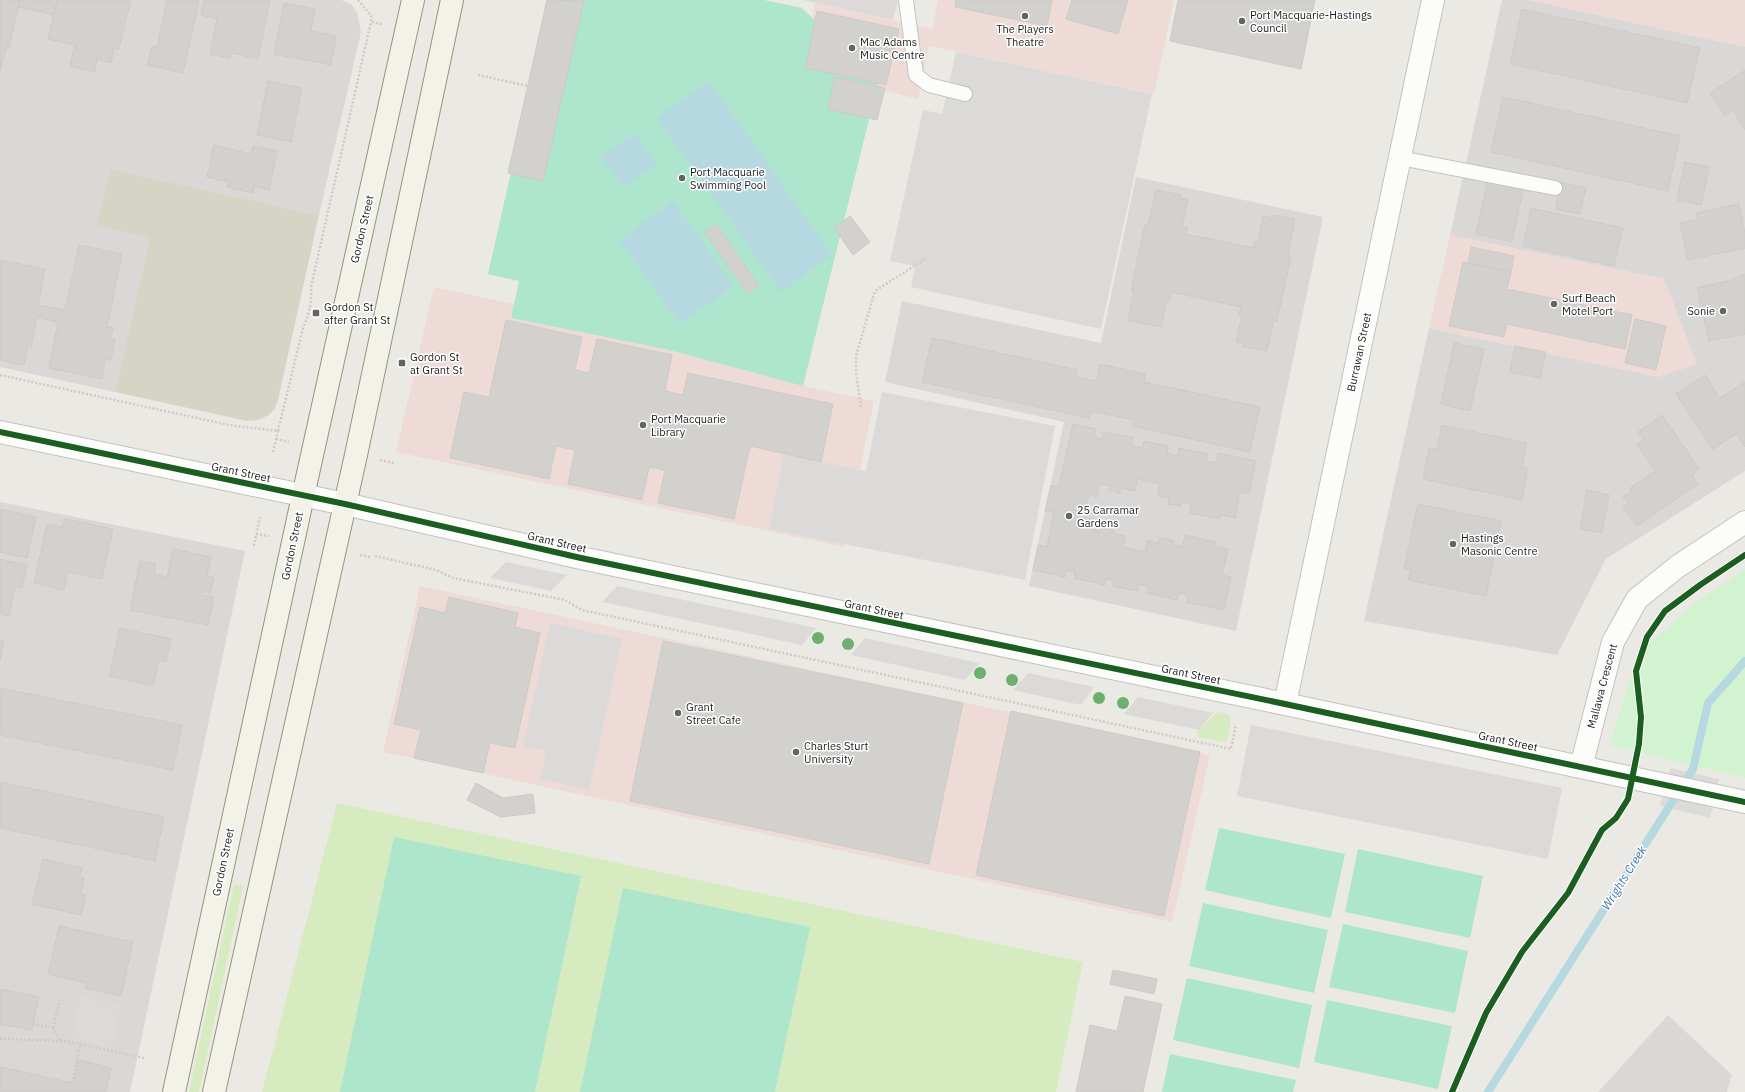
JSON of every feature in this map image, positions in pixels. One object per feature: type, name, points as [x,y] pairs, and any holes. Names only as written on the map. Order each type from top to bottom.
[{"type":"main road","name":"Gordon Street","points":[[174,1092],[303,496],[413,0]]},
{"type":"main road","points":[[214,1092],[345,504],[452,0]]},
{"type":"street","name":"Burrawan Street","points":[[1285,704],[1433,0]]},
{"type":"street","name":"Grant Street","points":[[0,432],[345,504],[667,576],[1285,704],[1745,802]]},
{"type":"street","name":"Mallawa Crescent","points":[[1581,767],[1613,642],[1637,599],[1677,567],[1745,522]]},
{"type":"lane","points":[[906,0],[916,75],[929,84],[966,94]]},
{"type":"lane","points":[[1400,158],[1555,188]]},
{"type":"path","points":[[273,452],[303,328],[312,301],[311,287],[372,17],[358,0]]},
{"type":"path","points":[[371,22],[386,25]]},
{"type":"path","points":[[478,75],[528,86]]},
{"type":"path","points":[[862,407],[856,373],[856,356],[876,291],[927,258]]},
{"type":"path","points":[[0,375],[229,425],[278,431]]},
{"type":"path","points":[[276,439],[290,442]]},
{"type":"path","points":[[380,460],[394,463]]},
{"type":"path","points":[[254,546],[260,518]]},
{"type":"path","points":[[256,534],[271,537]]},
{"type":"path","points":[[359,555],[370,557]]},
{"type":"path","points":[[375,556],[436,570],[453,578],[565,600],[582,610],[1231,749],[1236,724]]},
{"type":"path","points":[[60,1000],[54,1028],[60,1041]]},
{"type":"path","points":[[33,1024],[54,1028]]},
{"type":"path","points":[[0,1039],[60,1041],[144,1058]]},
{"type":"path","points":[[72,1083],[80,1044]]},
{"type":"shaded area","points":[[0,0],[341,0],[351,4],[357,12],[361,32],[319,215],[110,169],[150,238],[115,392],[0,367]]},
{"type":"shaded area","points":[[803,0],[898,0],[893,20]]},
{"type":"shaded area","points":[[938,0],[1174,0],[1154,94],[929,46],[918,99],[800,70],[815,3],[932,29]]},
{"type":"shaded area","points":[[1502,0],[1529,0],[1745,47],[1745,471],[1606,559],[1557,655],[1364,621],[1429,328],[1659,377],[1664,279],[1450,235]]},
{"type":"shaded area","points":[[1529,0],[1745,0],[1745,47]]},
{"type":"shaded area","points":[[956,52],[1152,94],[1101,329],[911,287],[915,266],[890,261],[923,110],[942,114]]},
{"type":"shaded area","points":[[110,169],[319,215],[278,400],[275,408],[269,415],[258,420],[247,421],[115,392],[150,238],[97,226]]},
{"type":"shaded area","points":[[1136,177],[1323,217],[1236,631],[1029,586],[1064,422],[885,382],[902,301],[1101,343]]},
{"type":"shaded area","name":"Surf Beach Motel Port","points":[[1450,235],[1664,279],[1697,364],[1659,377],[1429,328]]},
{"type":"shaded area","points":[[434,287],[514,304],[511,318],[669,350],[803,386],[874,401],[844,547],[396,452]]},
{"type":"shaded area","points":[[882,392],[1055,426],[1025,580],[769,529],[784,454],[866,471]]},
{"type":"shaded area","points":[[0,502],[245,551],[130,1092],[0,1092]]},
{"type":"shaded area","points":[[506,562],[567,575],[551,591],[490,578]]},
{"type":"shaded area","points":[[420,586],[1210,755],[1172,922],[383,752]]},
{"type":"shaded area","points":[[617,586],[816,628],[802,645],[602,602]]},
{"type":"shaded area","points":[[550,623],[622,639],[589,790],[541,779],[547,751],[523,746]]},
{"type":"shaded area","points":[[865,638],[979,663],[965,680],[851,655]]},
{"type":"shaded area","points":[[1028,673],[1094,687],[1081,705],[1013,690]]},
{"type":"shaded area","points":[[1138,697],[1213,713],[1199,730],[1124,714]]},
{"type":"shaded area","points":[[1251,725],[1562,788],[1548,859],[1237,796]]},
{"type":"shaded area","points":[[81,996],[121,1005],[112,1048],[72,1039]]},
{"type":"shaded area","points":[[1668,1015],[1732,1075],[1727,1092],[1598,1092]]},
{"type":"green space","name":"Port Macquarie Swimming Pool","points":[[550,0],[764,0],[802,8],[878,83],[803,386],[669,350],[511,318],[519,281],[488,274]]},
{"type":"green space","points":[[1745,569],[1745,778],[1610,745],[1638,654],[1691,606]]},
{"type":"green space","points":[[1220,712],[1229,715],[1231,720],[1227,741],[1223,742],[1198,737],[1197,732],[1216,713]]},
{"type":"green space","points":[[337,803],[1083,962],[1056,1092],[262,1092]]},
{"type":"green space","points":[[1219,828],[1345,854],[1331,918],[1205,890]]},
{"type":"green space","points":[[394,837],[581,876],[535,1092],[340,1092]]},
{"type":"green space","points":[[1358,849],[1483,876],[1470,938],[1345,912]]},
{"type":"green space","points":[[234,884],[243,886],[199,1092],[189,1092]]},
{"type":"green space","points":[[623,888],[810,927],[775,1092],[580,1092]]},
{"type":"green space","points":[[1203,903],[1328,930],[1314,993],[1189,966]]},
{"type":"green space","points":[[1343,924],[1468,951],[1455,1013],[1329,987]]},
{"type":"green space","points":[[1187,978],[1312,1005],[1299,1068],[1173,1040]]},
{"type":"green space","points":[[1327,1000],[1452,1026],[1438,1089],[1314,1062]]},
{"type":"green space","points":[[1170,1054],[1296,1080],[1293,1092],[1162,1092]]},
{"type":"water","points":[[709,81],[832,255],[781,292],[657,118]]},
{"type":"water","points":[[635,133],[657,164],[623,187],[601,157]]},
{"type":"water","points":[[673,201],[734,286],[680,324],[619,240]]},
{"type":"pier","points":[[1670,768],[1719,779],[1710,818],[1660,806]]},
{"type":"building","points":[[0,0],[20,0],[9,48],[6,48],[0,71]]},
{"type":"building","points":[[20,0],[48,0],[57,2],[54,15],[18,7]]},
{"type":"building","points":[[57,0],[131,0],[119,49],[114,48],[111,63],[97,59],[95,72],[70,66],[75,45],[48,39]]},
{"type":"building","points":[[167,0],[199,0],[183,73],[147,65],[152,46],[157,47]]},
{"type":"building","points":[[204,0],[270,0],[258,59],[231,53],[230,58],[210,54],[217,19],[201,15]]},
{"type":"building","points":[[547,0],[584,1],[543,181],[508,173]]},
{"type":"building","name":"The Players Theatre","points":[[956,0],[1052,0],[1047,26],[955,7]]},
{"type":"building","points":[[1072,0],[1128,0],[1118,34],[1066,19]]},
{"type":"building","name":"Port Macquarie-Hastings Council","points":[[1178,0],[1315,0],[1301,69],[1170,41]]},
{"type":"building","points":[[284,3],[315,9],[311,31],[336,36],[331,65],[274,54]]},
{"type":"building","points":[[1522,9],[1700,48],[1687,103],[1510,64]]},
{"type":"building","name":"Mac Adams Music Centre","points":[[817,11],[899,29],[886,85],[805,68]]},
{"type":"building","points":[[1745,70],[1745,130],[1733,110],[1725,116],[1710,93]]},
{"type":"building","points":[[835,77],[885,88],[877,120],[828,109]]},
{"type":"building","points":[[268,81],[302,88],[291,142],[257,135]]},
{"type":"building","points":[[1503,97],[1680,136],[1668,191],[1491,152]]},
{"type":"building","points":[[214,145],[251,154],[253,146],[277,151],[269,190],[255,186],[253,193],[227,187],[229,182],[207,177]]},
{"type":"building","points":[[1685,162],[1709,167],[1701,205],[1677,200]]},
{"type":"building","points":[[1488,178],[1524,186],[1512,242],[1476,234]]},
{"type":"building","points":[[1561,183],[1586,188],[1580,214],[1555,209]]},
{"type":"building","points":[[1156,190],[1181,195],[1180,198],[1188,200],[1182,227],[1188,228],[1186,234],[1254,248],[1255,241],[1258,242],[1263,216],[1272,218],[1273,215],[1295,219],[1288,256],[1291,256],[1277,321],[1274,320],[1267,351],[1242,346],[1243,343],[1236,342],[1242,315],[1239,314],[1241,307],[1171,292],[1170,300],[1167,299],[1161,327],[1128,320],[1134,290],[1131,290],[1145,224],[1148,225]]},
{"type":"building","points":[[1739,204],[1745,233],[1745,248],[1688,260],[1680,223],[1698,219],[1696,213]]},
{"type":"building","points":[[1531,208],[1623,228],[1614,266],[1523,246]]},
{"type":"building","points":[[850,216],[870,242],[853,255],[834,228]]},
{"type":"building","points":[[716,224],[759,285],[748,294],[705,233]]},
{"type":"building","points":[[79,245],[122,254],[107,327],[113,328],[111,338],[115,339],[111,360],[105,359],[102,379],[49,368],[58,322],[37,317],[31,347],[28,347],[24,365],[0,360],[0,260],[45,269],[38,305],[65,310]]},
{"type":"building","points":[[1471,247],[1514,256],[1511,272],[1468,263]]},
{"type":"building","points":[[1463,262],[1511,272],[1507,289],[1632,315],[1625,349],[1507,324],[1504,337],[1449,326]]},
{"type":"building","name":"Sonie","points":[[1745,274],[1745,334],[1709,341],[1697,288],[1731,280]]},
{"type":"building","points":[[1635,319],[1666,326],[1656,370],[1625,363]]},
{"type":"building","name":"Port Macquarie Library","points":[[506,320],[582,337],[575,370],[589,373],[597,339],[672,355],[665,391],[683,395],[688,373],[833,404],[821,462],[750,446],[734,519],[658,503],[665,470],[649,467],[642,500],[568,484],[575,450],[556,446],[549,479],[450,458],[464,392],[489,397]]},
{"type":"building","points":[[932,338],[1077,370],[1076,377],[1097,381],[1100,364],[1145,374],[1144,382],[1260,407],[1250,452],[1133,426],[1134,420],[1091,411],[1089,418],[922,382]]},
{"type":"building","points":[[1454,343],[1484,349],[1470,411],[1441,404]]},
{"type":"building","points":[[1515,346],[1546,352],[1540,378],[1510,372]]},
{"type":"building","points":[[1705,375],[1720,398],[1745,382],[1745,447],[1736,434],[1713,449],[1676,394]]},
{"type":"building","points":[[1662,415],[1699,469],[1692,475],[1698,484],[1637,526],[1623,507],[1628,503],[1623,497],[1632,491],[1630,488],[1655,471],[1637,444],[1644,440],[1638,432]]},
{"type":"building","name":"25 Carramar Gardens","points":[[1073,424],[1096,429],[1094,437],[1102,439],[1104,432],[1134,438],[1132,446],[1142,448],[1144,441],[1168,446],[1167,453],[1178,456],[1179,448],[1208,454],[1206,461],[1216,463],[1218,453],[1256,461],[1249,494],[1240,492],[1235,518],[1221,515],[1220,519],[1190,513],[1191,504],[1181,502],[1181,506],[1168,504],[1169,498],[1158,496],[1160,484],[1137,479],[1135,491],[1121,488],[1120,493],[1109,490],[1110,486],[1100,484],[1097,497],[1089,495],[1084,517],[1093,519],[1091,529],[1100,531],[1101,527],[1114,530],[1113,533],[1125,536],[1123,547],[1145,552],[1147,540],[1159,543],[1160,538],[1174,541],[1173,545],[1182,547],[1185,535],[1216,542],[1215,546],[1228,549],[1222,575],[1231,577],[1224,610],[1186,602],[1188,595],[1179,593],[1177,600],[1147,593],[1149,587],[1138,584],[1137,591],[1113,586],[1115,581],[1106,579],[1105,585],[1074,578],[1075,572],[1066,570],[1065,577],[1033,570],[1038,545],[1047,547],[1054,512],[1045,511],[1051,485],[1059,487]]},
{"type":"building","points":[[1442,425],[1527,443],[1522,467],[1528,468],[1522,500],[1423,479],[1429,448],[1437,449]]},
{"type":"building","points":[[1587,490],[1609,495],[1602,533],[1580,529]]},
{"type":"building","name":"Hastings Masonic Centre","points":[[1418,504],[1501,521],[1486,596],[1408,580],[1411,569],[1404,568]]},
{"type":"building","points":[[0,509],[36,517],[27,558],[0,552]]},
{"type":"building","points":[[65,519],[113,529],[102,579],[68,572],[64,590],[34,583],[47,524],[63,527]]},
{"type":"building","points":[[173,549],[211,557],[207,576],[214,578],[210,593],[203,591],[203,595],[214,597],[208,625],[130,610],[140,561],[156,564],[154,574],[167,577]]},
{"type":"building","points":[[0,559],[27,565],[22,588],[15,587],[9,616],[0,614]]},
{"type":"building","points":[[449,597],[518,613],[515,627],[540,633],[515,748],[490,743],[483,773],[414,758],[421,730],[394,724],[420,607],[445,613]]},
{"type":"building","points":[[120,628],[171,639],[166,662],[159,660],[153,686],[109,676]]},
{"type":"building","points":[[0,640],[4,641],[0,660]]},
{"type":"building","name":"Charles Sturt University","points":[[663,641],[963,703],[929,864],[630,801]]},
{"type":"building","points":[[0,688],[182,725],[173,770],[0,735]]},
{"type":"building","points":[[1011,711],[1200,752],[1164,916],[976,875]]},
{"type":"building","points":[[0,782],[164,817],[155,861],[0,828]]},
{"type":"building","points":[[476,783],[503,798],[533,794],[535,813],[501,817],[467,800]]},
{"type":"building","points":[[43,859],[82,868],[79,877],[84,878],[81,894],[86,895],[81,915],[32,904]]},
{"type":"building","points":[[59,926],[133,942],[121,996],[85,988],[86,983],[48,974]]},
{"type":"building","points":[[1113,970],[1157,979],[1154,994],[1110,984]]},
{"type":"building","points":[[0,989],[39,997],[32,1030],[0,1024]]},
{"type":"building","points":[[1125,996],[1162,1004],[1143,1092],[1076,1092],[1090,1025],[1117,1031]]},
{"type":"building","points":[[78,1060],[111,1068],[106,1092],[0,1092],[0,1067],[73,1083]]},
{"type":"waterway","name":"Wrights Creek","points":[[1488,1092],[1693,769],[1708,703],[1745,661]]},
{"type":"cycle path","points":[[0,432],[345,504],[581,558],[1285,704],[1745,802]]},
{"type":"cycle path","points":[[1452,1092],[1486,1013],[1522,952],[1568,893],[1602,830],[1616,818],[1628,799],[1639,744],[1641,717],[1636,671],[1647,637],[1665,611],[1700,585],[1745,555]]},
{"type":"place","name":"The Players Theatre","points":[[1025,16]]},
{"type":"place","name":"Port Macquarie-Hastings Council","points":[[1242,21]]},
{"type":"place","name":"Mac Adams Music Centre","points":[[852,48]]},
{"type":"place","name":"Port Macquarie Swimming Pool","points":[[682,178]]},
{"type":"place","name":"Surf Beach Motel Port","points":[[1554,304]]},
{"type":"place","name":"Sonie","points":[[1723,311]]},
{"type":"place","name":"Gordon St after Grant St","points":[[316,313]]},
{"type":"place","name":"Gordon St at Grant St","points":[[402,363]]},
{"type":"place","name":"Port Macquarie Library","points":[[643,425]]},
{"type":"place","name":"25 Carramar Gardens","points":[[1069,516]]},
{"type":"place","name":"Hastings Masonic Centre","points":[[1453,544]]},
{"type":"place","name":"Grant Street Cafe","points":[[678,713]]},
{"type":"place","name":"Charles Sturt University","points":[[796,752]]}]
